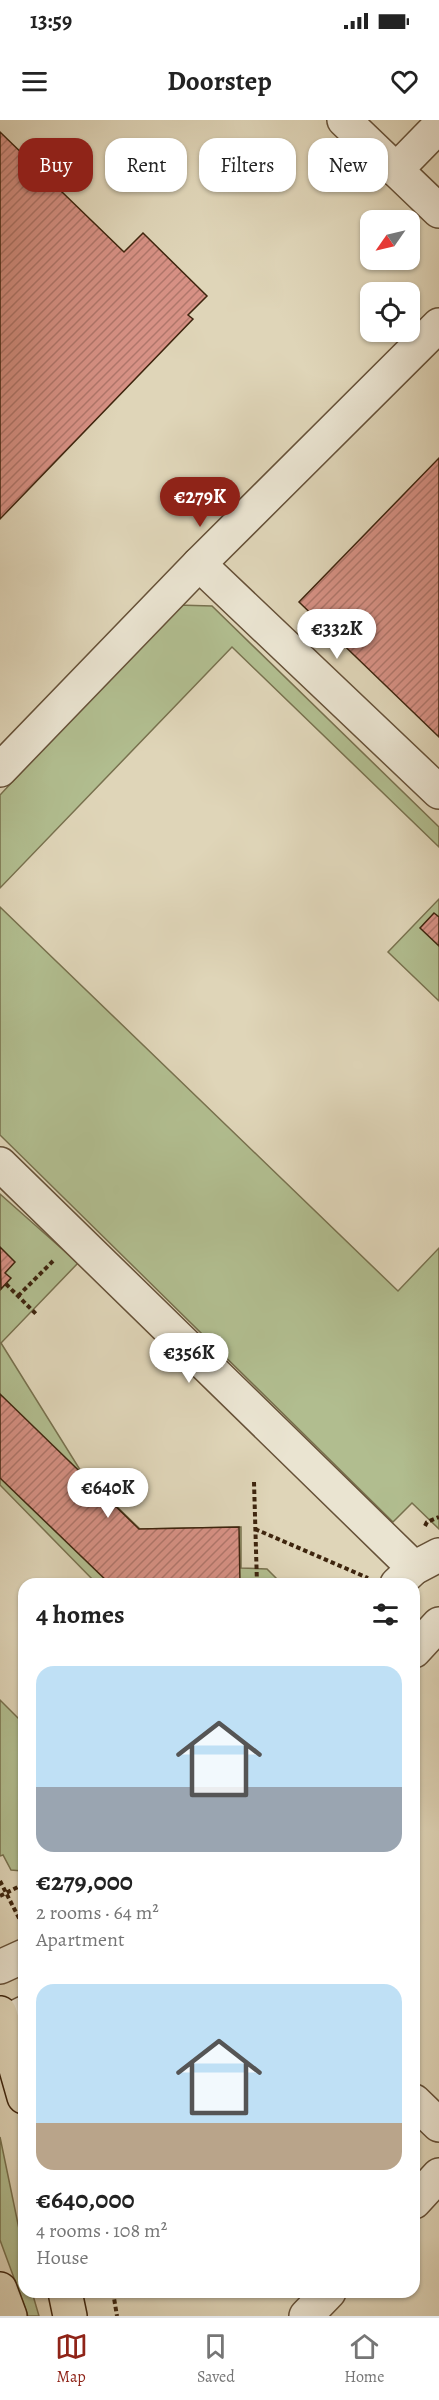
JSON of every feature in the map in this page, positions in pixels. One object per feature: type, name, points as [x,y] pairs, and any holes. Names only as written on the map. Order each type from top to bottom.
[{"type":"main road","points":[[7,2019],[18,2069]]},
{"type":"main road","points":[[0,2289],[10,2316]]},
{"type":"main road","points":[[66,2298],[70,2316]]},
{"type":"street","points":[[344,120],[439,212]]},
{"type":"street","points":[[396,170],[439,126]]},
{"type":"street","points":[[0,770],[200,564],[439,326]]},
{"type":"street","points":[[200,564],[439,792]]},
{"type":"street","points":[[0,1164],[417,1569]]},
{"type":"street","points":[[420,1645],[439,1624]]},
{"type":"street","points":[[0,1967],[18,1959]]},
{"type":"street","points":[[420,2107],[439,2125]]},
{"type":"street","points":[[420,2196],[439,2175]]},
{"type":"path","points":[[18,1296],[75,1238]]},
{"type":"path","points":[[6,1284],[37,1315]]},
{"type":"path","points":[[254,1482],[256,1578]]},
{"type":"path","points":[[0,1881],[18,1915]]},
{"type":"path","points":[[0,1896],[18,1887]]},
{"type":"path","points":[[114,2298],[117,2316]]},
{"type":"green space","points":[[177,605],[212,606],[439,827],[439,847],[232,647],[0,888],[0,795]]},
{"type":"green space","points":[[439,899],[439,1001],[388,952]]},
{"type":"green space","points":[[0,907],[398,1291],[439,1248],[439,1529],[412,1503],[393,1522],[0,1135]]},
{"type":"green space","points":[[0,1194],[78,1263],[1,1343],[82,1473],[140,1529],[241,1527],[241,1568],[267,1569],[276,1578],[91,1578],[0,1485]]},
{"type":"green space","points":[[0,1700],[18,1718],[18,1871],[11,1870],[3,1855],[0,1856]]},
{"type":"green space","points":[[0,2137],[18,2224],[18,2289],[0,2240]]},
{"type":"green space","points":[[21,2298],[34,2298],[39,2316],[28,2316]]},
{"type":"building","points":[[0,132],[18,149],[18,192],[62,192],[124,252],[143,233],[207,296],[188,315],[193,319],[0,519]]},
{"type":"building","points":[[439,458],[439,737],[299,602]]},
{"type":"building","points":[[434,913],[439,917],[439,946],[420,928]]},
{"type":"building","points":[[0,1247],[15,1262],[5,1273],[11,1278],[1,1289]]},
{"type":"building","points":[[0,1394],[139,1529],[239,1527],[240,1578],[104,1578],[0,1478]]}]
